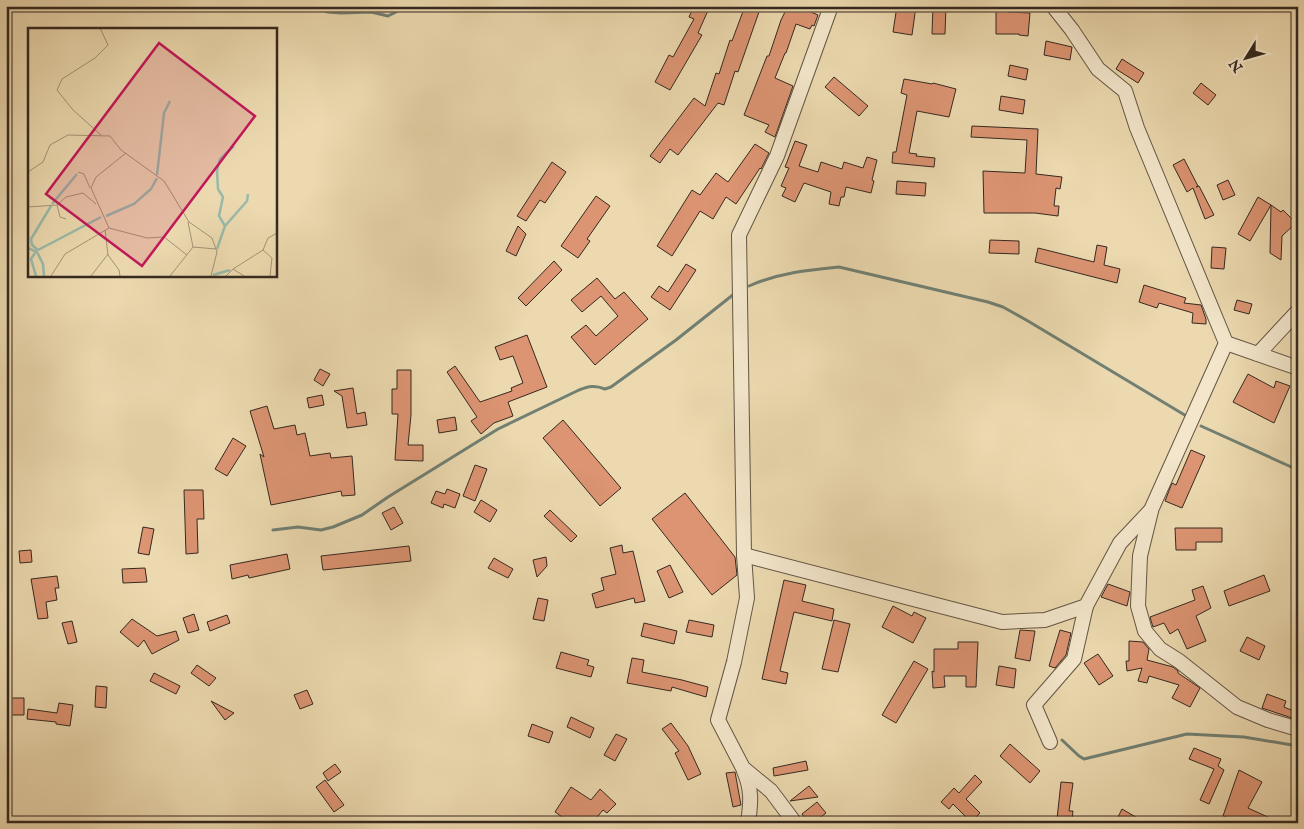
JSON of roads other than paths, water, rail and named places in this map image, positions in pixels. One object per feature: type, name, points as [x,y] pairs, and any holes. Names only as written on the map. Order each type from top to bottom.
[{"type":"street","points":[[748,823],[751,803],[750,784],[718,720],[734,662],[747,598],[744,555],[739,235],[777,156],[831,6]]},
{"type":"street","points":[[1053,6],[1072,30],[1098,70],[1125,91],[1137,128],[1226,343],[1151,510],[1140,556],[1138,606],[1145,631],[1160,649],[1179,661],[1237,707],[1268,720],[1298,729]]},
{"type":"street","points":[[1258,354],[1298,311]]},
{"type":"street","points":[[1226,343],[1298,368]]},
{"type":"street","points":[[1050,742],[1034,706],[1074,659],[1086,606],[1120,543],[1151,510]]},
{"type":"street","points":[[744,555],[1002,622],[1044,620],[1086,606]]},
{"type":"street","points":[[743,768],[771,791],[795,823]]},
{"type":"waterway","points":[[309,6],[328,12],[371,12],[388,16],[408,6]]},
{"type":"waterway","points":[[749,286],[782,275],[839,267],[988,302],[1003,307],[1028,321],[1188,417]]},
{"type":"waterway","points":[[273,530],[298,527],[321,530],[362,515],[498,429],[583,389],[589,387],[605,389],[611,387],[676,340],[734,294]]},
{"type":"waterway","points":[[1201,426],[1298,470]]},
{"type":"waterway","points":[[1062,740],[1084,759],[1187,734],[1244,737],[1298,746]]}]
